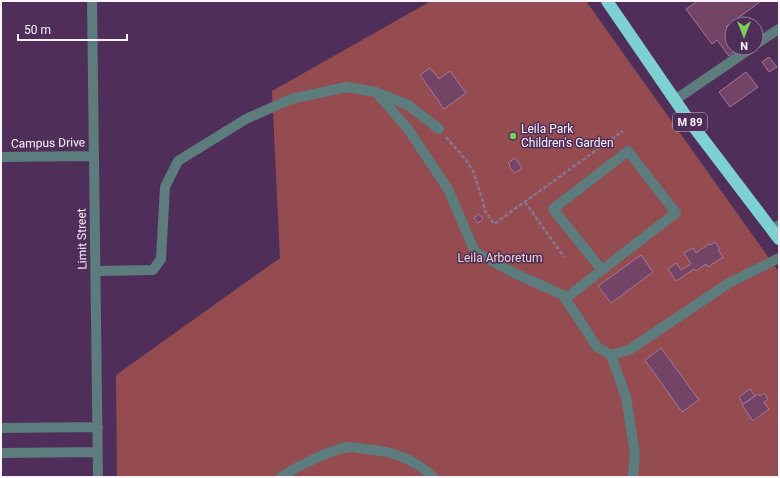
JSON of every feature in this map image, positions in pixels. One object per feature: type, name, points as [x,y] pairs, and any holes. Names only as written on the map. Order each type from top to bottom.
[{"type":"highway","name":"M 89","points":[[607,1],[690,122],[777,231]]},
{"type":"street","name":"Limit Street","points":[[92,1],[98,477]]},
{"type":"street","points":[[764,39],[779,29]]},
{"type":"street","points":[[675,100],[738,56]]},
{"type":"street","points":[[96,271],[153,270],[161,259],[164,187],[178,161],[246,120],[291,99],[346,87],[376,92],[408,105],[439,129]]},
{"type":"street","points":[[376,92],[408,129],[448,189],[475,252],[514,273],[563,294],[597,347],[611,355],[626,397],[635,454],[633,477]]},
{"type":"street","points":[[566,298],[676,213],[628,151],[553,209],[602,270]]},
{"type":"street","name":"Campus Drive","points":[[1,157],[94,156]]},
{"type":"street","points":[[611,355],[629,350],[729,283],[779,258]]},
{"type":"street","points":[[1,428],[98,427]]},
{"type":"street","points":[[281,477],[324,455],[349,447],[380,450],[407,458],[433,477]]},
{"type":"street","points":[[1,453],[97,452]]},
{"type":"path","points":[[439,129],[453,143],[472,171],[485,211],[494,224],[623,131]]},
{"type":"path","points":[[525,202],[564,257]]},
{"type":"green space","name":"Leila Arboretum","points":[[431,1],[586,1],[779,272],[779,477],[117,477],[116,375],[280,258],[272,91]]},
{"type":"building","points":[[698,1],[761,1],[741,16],[724,16],[724,49],[717,40],[712,44],[686,9]]},
{"type":"building","points":[[769,57],[777,67],[769,72],[762,62]]},
{"type":"building","points":[[430,68],[439,79],[450,71],[466,93],[444,109],[420,75]]},
{"type":"building","points":[[746,72],[758,87],[730,107],[719,92]]},
{"type":"building","points":[[515,158],[522,168],[515,173],[508,163]]},
{"type":"building","points":[[479,214],[483,219],[478,223],[474,218]]},
{"type":"building","points":[[715,242],[723,257],[708,267],[706,264],[696,271],[694,269],[676,281],[668,269],[676,263],[681,270],[691,264],[684,253],[693,248],[696,253],[709,244],[710,245]]},
{"type":"building","points":[[641,255],[653,272],[611,303],[598,286]]},
{"type":"building","points":[[661,348],[699,400],[682,412],[645,360]]},
{"type":"building","points":[[750,389],[755,396],[743,404],[739,397]]},
{"type":"building","points":[[764,393],[768,399],[764,402],[769,409],[753,421],[742,405],[758,394],[760,396]]},
{"type":"place","name":"Leila Park Children's Garden","points":[[513,136]]}]
